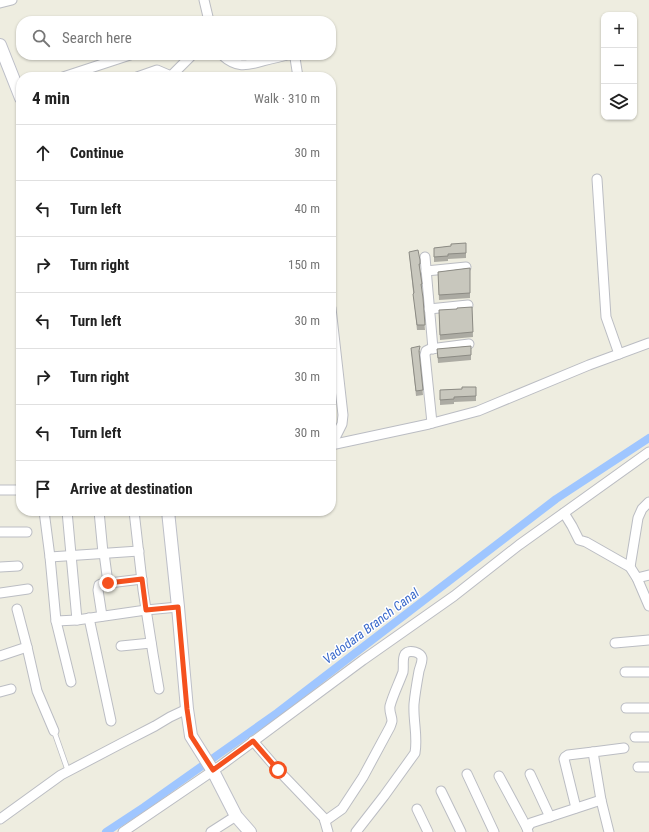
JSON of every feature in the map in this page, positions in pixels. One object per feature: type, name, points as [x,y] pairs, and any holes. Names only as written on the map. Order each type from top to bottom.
[{"type":"street","points":[[0,3],[12,0]]},
{"type":"street","points":[[204,0],[208,16]]},
{"type":"street","points":[[0,45],[16,83]]},
{"type":"street","points":[[78,72],[115,60]]},
{"type":"street","points":[[174,72],[187,60]]},
{"type":"street","points":[[228,60],[240,65],[248,65],[268,60]]},
{"type":"street","points":[[295,60],[297,72]]},
{"type":"street","points":[[151,72],[157,70],[161,72]]},
{"type":"street","points":[[597,178],[606,317],[618,354]]},
{"type":"street","points":[[425,257],[433,349]]},
{"type":"street","points":[[426,271],[466,267]]},
{"type":"street","points":[[429,309],[468,305]]},
{"type":"street","points":[[336,443],[432,423],[478,411],[649,342]]},
{"type":"street","points":[[432,423],[425,355],[426,351],[469,344]]},
{"type":"street","points":[[336,353],[343,415],[342,424],[336,435]]},
{"type":"street","points":[[123,832],[253,741],[454,596],[519,545],[649,452]]},
{"type":"street","points":[[0,490],[16,490]]},
{"type":"street","points":[[630,567],[638,518],[642,508],[649,502]]},
{"type":"street","points":[[564,513],[578,539],[630,567],[637,578],[648,603]]},
{"type":"street","points":[[45,516],[56,621],[71,682]]},
{"type":"street","points":[[68,516],[77,620]]},
{"type":"street","points":[[99,516],[108,583]]},
{"type":"street","points":[[135,516],[146,610],[159,689]]},
{"type":"street","points":[[169,516],[187,709],[191,736],[212,769],[236,816],[250,832]]},
{"type":"street","points":[[0,532],[26,532]]},
{"type":"street","points":[[50,557],[139,551]]},
{"type":"street","points":[[0,567],[18,566]]},
{"type":"street","points":[[637,578],[649,575]]},
{"type":"street","points":[[102,616],[98,588],[99,585],[142,579]]},
{"type":"street","points":[[0,593],[28,589]]},
{"type":"street","points":[[56,621],[77,620],[178,607]]},
{"type":"street","points":[[17,609],[28,647],[37,691],[54,731]]},
{"type":"street","points":[[89,618],[111,721]]},
{"type":"street","points":[[615,643],[649,640]]},
{"type":"street","points":[[121,646],[151,643]]},
{"type":"street","points":[[0,656],[28,647]]},
{"type":"street","points":[[325,821],[342,810],[363,777],[390,727],[392,722],[390,707],[403,670],[403,659],[406,653],[410,651],[416,652],[420,654],[422,660],[414,704],[416,736],[415,753],[356,832]]},
{"type":"street","points":[[625,672],[649,672]]},
{"type":"street","points":[[0,692],[11,689]]},
{"type":"street","points":[[626,708],[649,708]]},
{"type":"street","points":[[0,819],[61,775],[187,709]]},
{"type":"street","points":[[635,737],[649,737]]},
{"type":"street","points":[[253,741],[278,770],[324,818],[328,832]]},
{"type":"street","points":[[576,808],[564,759],[565,757],[568,755],[624,748]]},
{"type":"street","points":[[593,752],[601,800],[609,832]]},
{"type":"street","points":[[638,767],[649,766]]},
{"type":"street","points":[[467,774],[494,832]]},
{"type":"street","points":[[530,774],[550,817]]},
{"type":"street","points":[[499,776],[527,830]]},
{"type":"street","points":[[441,791],[461,832]]},
{"type":"street","points":[[527,830],[531,823],[601,800]]},
{"type":"street","points":[[417,809],[428,832]]},
{"type":"street","points":[[211,832],[236,816]]},
{"type":"lane","points":[[54,731],[68,771]]},
{"type":"building","points":[[466,243],[466,253],[448,254],[448,256],[434,257],[434,248],[451,246],[451,244]]},
{"type":"building","points":[[418,250],[425,325],[417,325],[409,252]]},
{"type":"building","points":[[470,268],[470,293],[439,295],[438,272]]},
{"type":"building","points":[[472,307],[473,332],[440,335],[439,310]]},
{"type":"building","points":[[420,346],[419,351],[423,390],[416,391],[411,348]]},
{"type":"building","points":[[471,346],[471,355],[438,358],[437,349]]},
{"type":"building","points":[[462,387],[476,387],[476,396],[454,397],[454,399],[440,400],[440,390],[462,389]]},
{"type":"waterway","name":"Vadodara Branch Canal","points":[[106,832],[277,713],[556,499],[649,438]]},
{"type":"route","points":[[108,583],[142,579],[146,610],[178,607],[187,709],[191,736],[213,770],[253,741],[278,770]]}]
